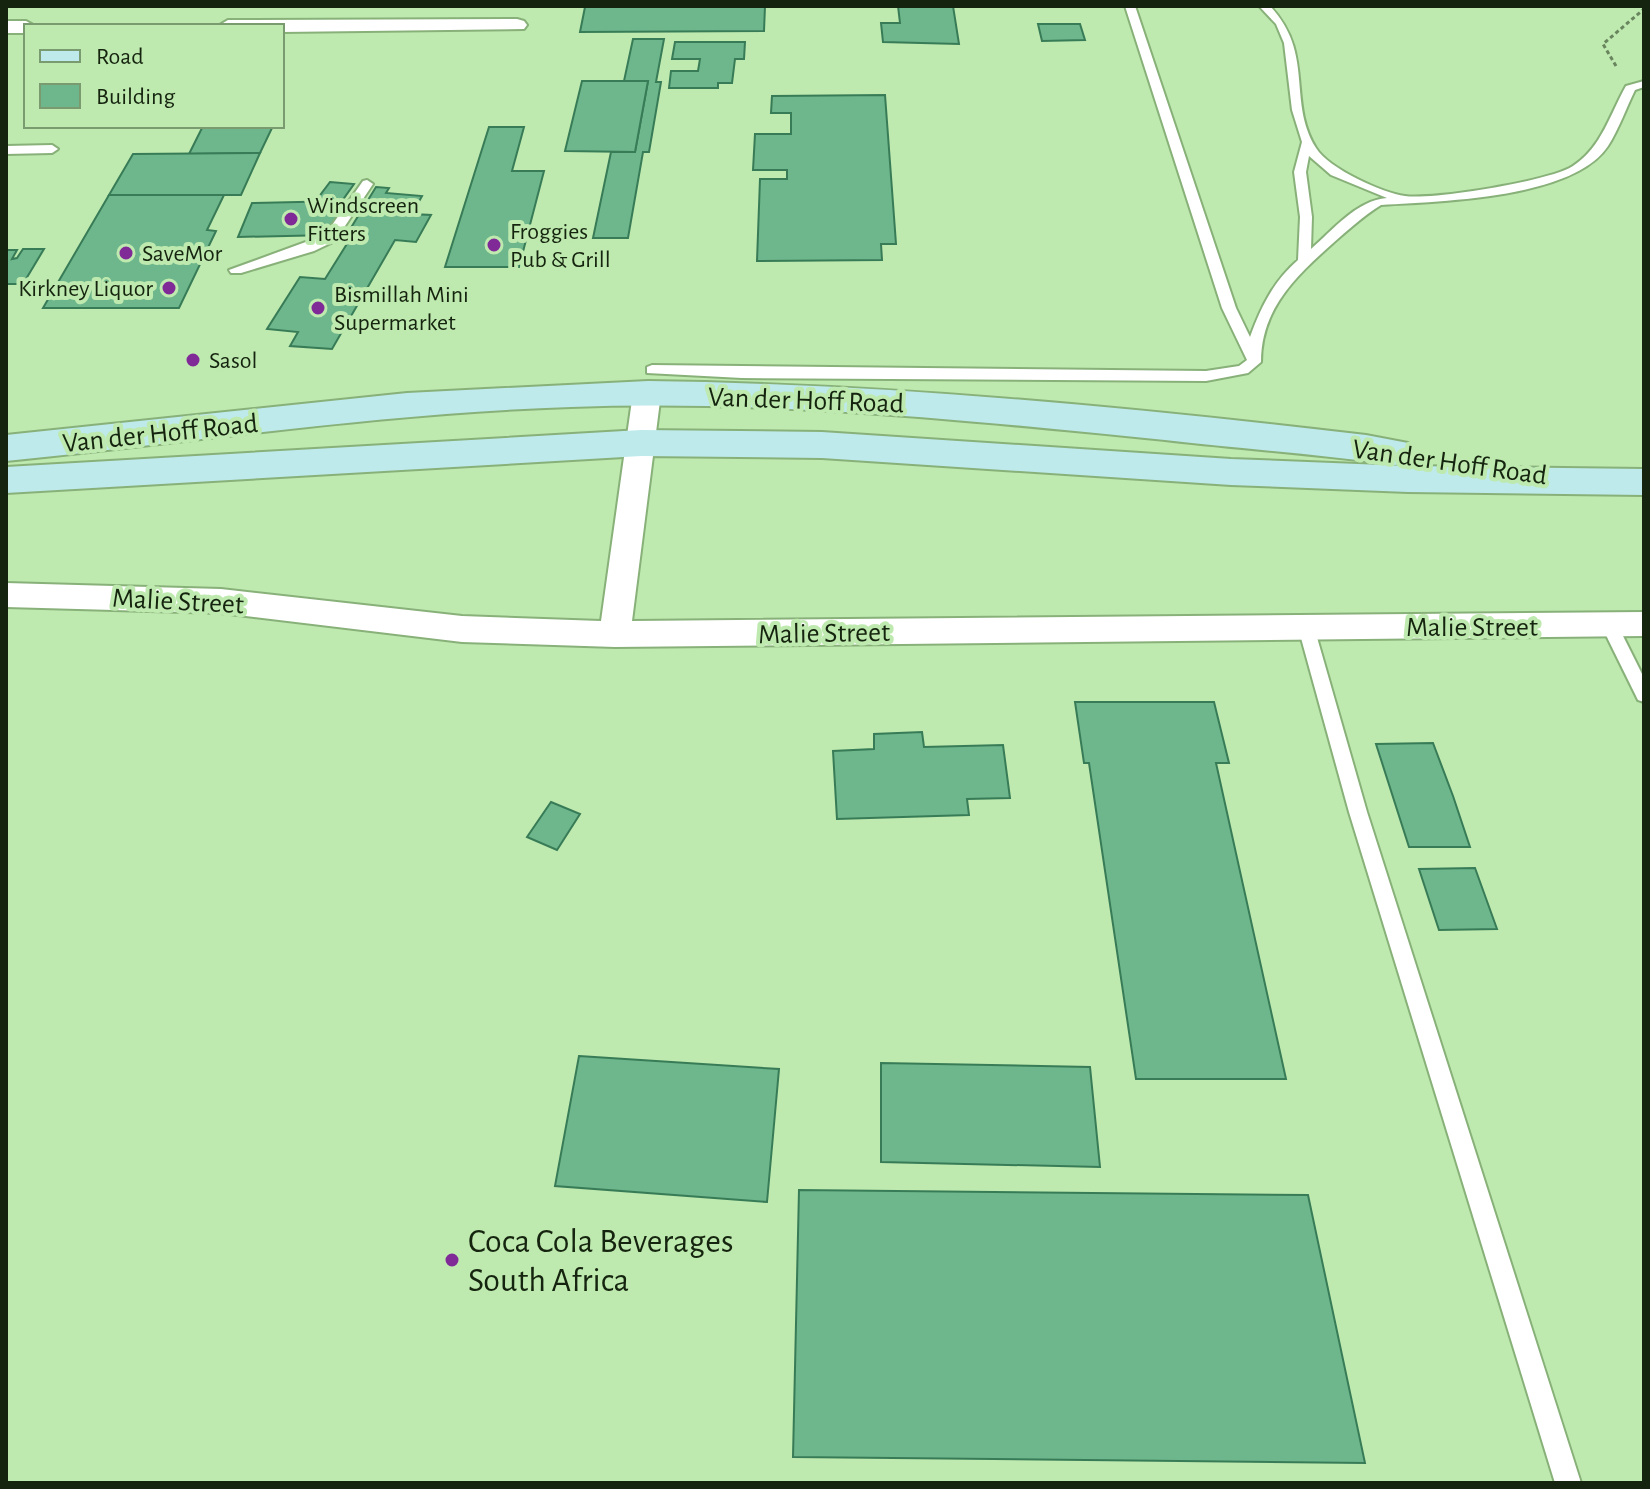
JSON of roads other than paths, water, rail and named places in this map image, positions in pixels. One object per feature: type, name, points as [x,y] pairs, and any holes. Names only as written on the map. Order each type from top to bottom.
[{"type":"main road","name":"Van der Hoff Road","points":[[6,448],[649,382],[963,406],[1388,451],[1604,482]]},
{"type":"main road","name":"Van der Hoff Road","points":[[6,480],[641,443],[822,445],[1260,474],[1644,482]]},
{"type":"street","points":[[284,26],[517,25]]},
{"type":"street","points":[[615,634],[649,382]]},
{"type":"street","name":"Malie Street","points":[[6,595],[221,601],[462,629],[615,634],[1644,624]]},
{"type":"lane","points":[[1130,6],[1229,308],[1254,362]]},
{"type":"lane","points":[[1264,6],[1279,21],[1292,49],[1297,107],[1305,145],[1300,172],[1306,217],[1304,260]]},
{"type":"lane","points":[[1254,362],[1254,345],[1269,302],[1304,260],[1361,212],[1378,202],[1499,192],[1576,170],[1602,146],[1637,86]]},
{"type":"lane","points":[[1305,145],[1337,174],[1400,199]]},
{"type":"lane","points":[[6,150],[52,149]]},
{"type":"lane","points":[[236,270],[309,248],[330,238],[367,184]]},
{"type":"lane","points":[[649,382],[1206,376],[1243,370],[1254,362]]},
{"type":"lane","points":[[1609,625],[1644,695]]},
{"type":"lane","points":[[1306,627],[1358,812],[1568,1483]]},
{"type":"place","name":"Windscreen Fitters","points":[[291,219]]},
{"type":"place","name":"Froggies Pub & Grill","points":[[494,245]]},
{"type":"place","name":"SaveMor","points":[[126,253]]},
{"type":"place","name":"Kirkney Liquor","points":[[169,288]]},
{"type":"place","name":"Bismillah Mini Supermarket","points":[[318,308]]},
{"type":"place","name":"Sasol","points":[[193,360]]},
{"type":"place","name":"Coca Cola Beverages South Africa","points":[[452,1260]]}]
